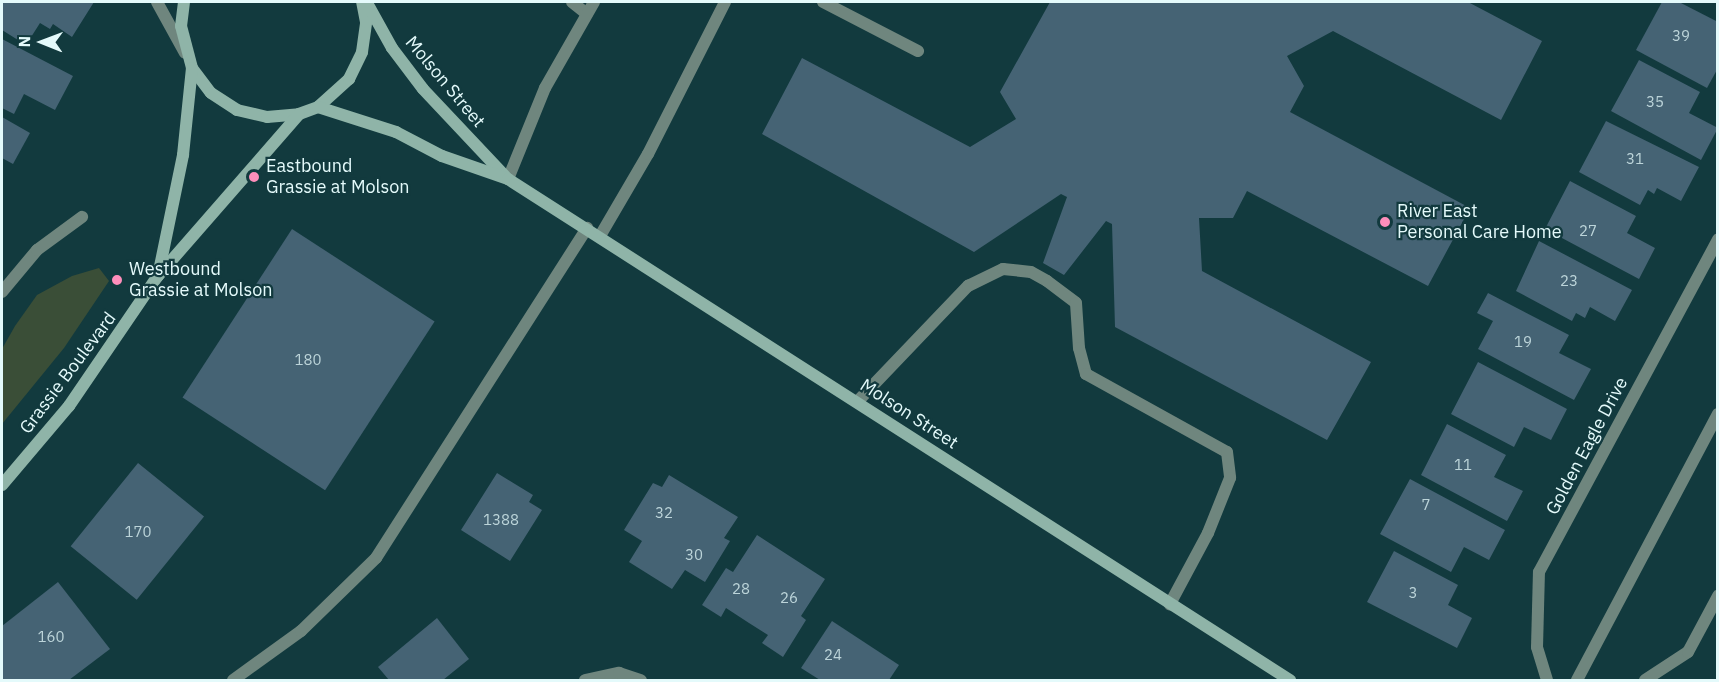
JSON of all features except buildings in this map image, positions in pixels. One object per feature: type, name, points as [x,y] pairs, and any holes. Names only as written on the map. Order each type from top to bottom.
[{"type":"street","points":[[157,2],[192,68],[211,93],[237,110],[267,117],[299,114],[318,107],[349,79],[362,52],[366,22],[364,2]]},
{"type":"street","points":[[184,2],[181,26],[185,53]]},
{"type":"street","name":"Molson Street","points":[[364,2],[392,48],[423,90],[508,179]]},
{"type":"street","points":[[572,2],[587,14]]},
{"type":"street","points":[[508,179],[545,88],[594,2]]},
{"type":"street","points":[[600,236],[648,154],[725,2]]},
{"type":"street","points":[[824,2],[918,51]]},
{"type":"street","name":"Grassie Boulevard","points":[[158,277],[183,155],[192,68]]},
{"type":"street","name":"Molson Street","points":[[318,107],[396,132],[442,156],[508,179],[1290,681]]},
{"type":"street","name":"Grassie Boulevard","points":[[2,485],[69,406],[158,277],[299,114]]},
{"type":"street","points":[[2,292],[37,250],[82,217]]},
{"type":"street","points":[[232,681],[301,631],[376,558],[587,228]]},
{"type":"street","name":"Golden Eagle Drive","points":[[1547,681],[1537,647],[1539,572],[1718,239]]},
{"type":"street","points":[[857,402],[968,286],[1003,269],[1030,272],[1047,281],[1076,303],[1078,348],[1086,374],[1227,452],[1230,478],[1208,533],[1170,604]]},
{"type":"street","points":[[1577,681],[1718,414]]},
{"type":"street","points":[[1645,681],[1688,652],[1718,596]]},
{"type":"street","points":[[585,681],[619,674],[641,681]]},
{"type":"green space","points":[[99,268],[109,281],[64,348],[2,424],[2,349],[15,326],[37,295],[72,276]]},
{"type":"place","name":"Eastbound Grassie at Molson","points":[[254,177]]},
{"type":"place","name":"River East Personal Care Home","points":[[1385,222]]},
{"type":"place","name":"Westbound Grassie at Molson","points":[[117,280]]}]
